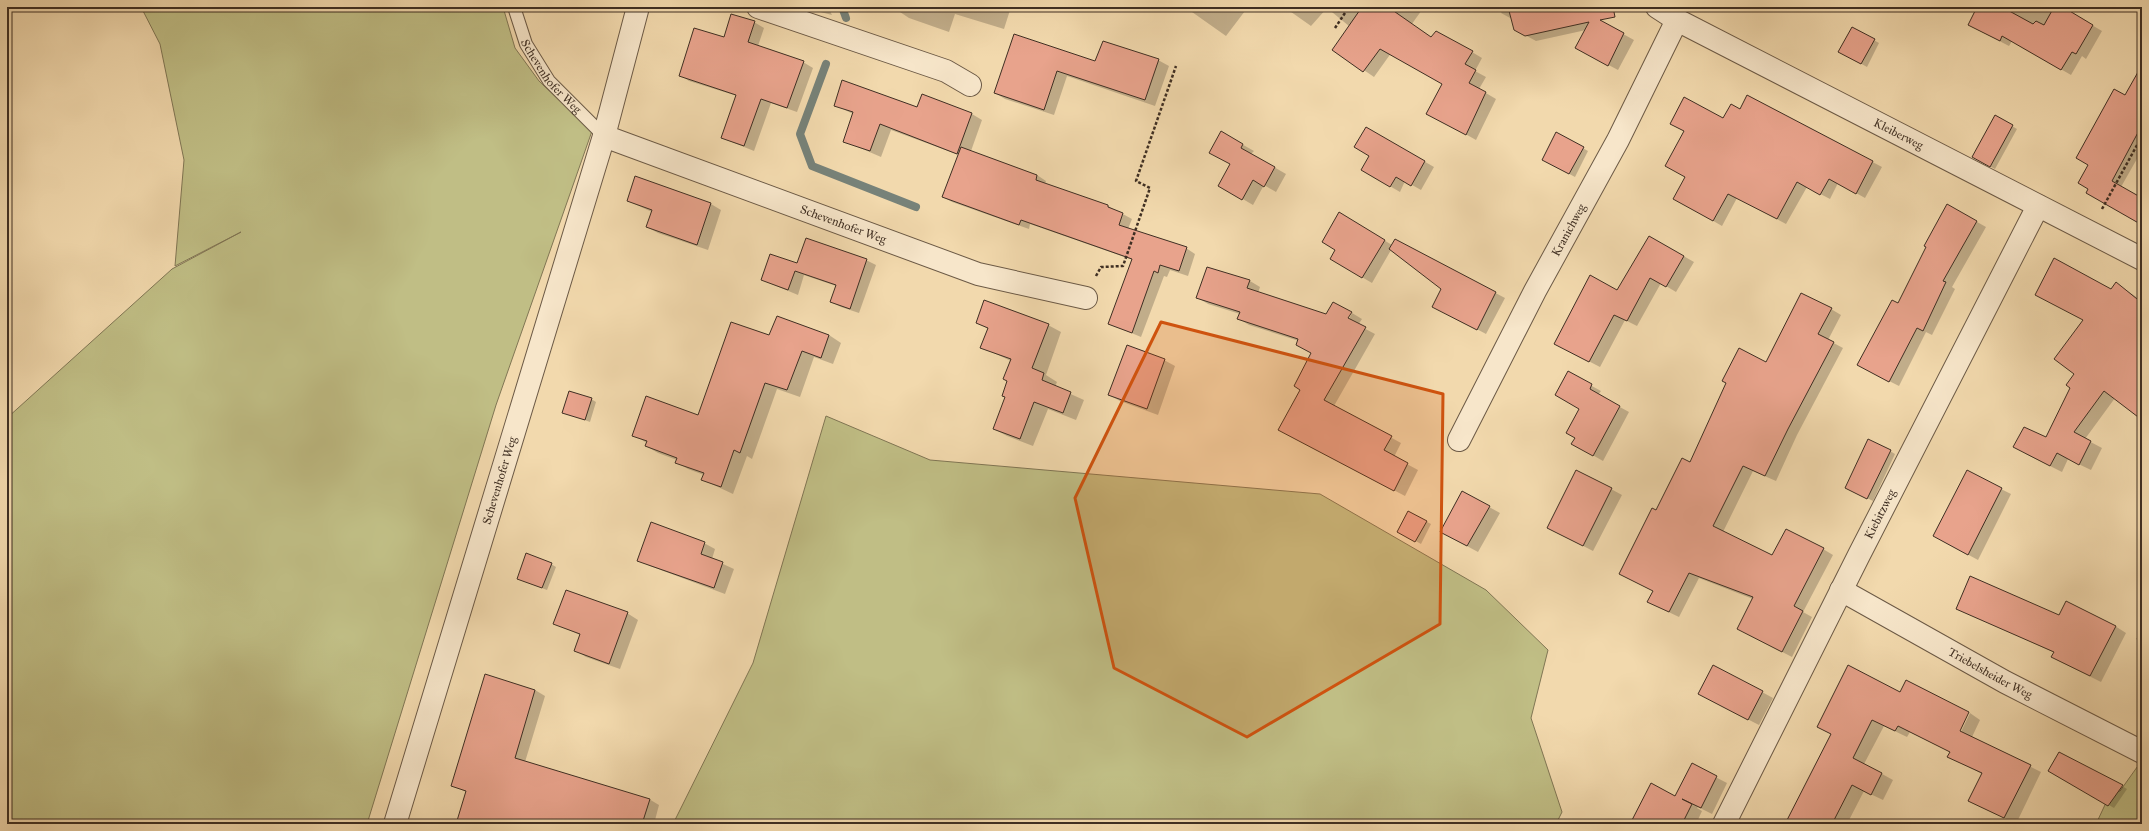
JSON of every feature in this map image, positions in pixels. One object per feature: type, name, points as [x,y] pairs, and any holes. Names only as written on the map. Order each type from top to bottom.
[{"type":"street","name":"Schevenhofer Weg","points":[[395,824],[604,136],[638,7]]},
{"type":"street","points":[[758,7],[946,71],[970,85]]},
{"type":"street","name":"Kleiberweg","points":[[1657,7],[1678,20],[2142,259]]},
{"type":"street","name":"Kranichweg","points":[[1458,440],[1535,290],[1618,140],[1678,20]]},
{"type":"street","name":"Schevenhofer Weg","points":[[604,136],[978,274],[1086,298]]},
{"type":"street","name":"Kiebitzweg","points":[[1724,824],[1841,590],[2038,206]]},
{"type":"street","name":"Triebelsheider Weg","points":[[1841,590],[2005,682],[2142,752]]},
{"type":"lane","name":"Schevenhofer Weg","points":[[514,7],[526,44],[549,80],[604,136]]},
{"type":"path","points":[[1335,28],[1349,7]]},
{"type":"path","points":[[1086,298],[1101,267],[1122,266],[1150,188],[1136,181],[1176,66]]},
{"type":"path","points":[[2090,232],[2142,136]]},
{"type":"highlighted area","points":[[1161,322],[1443,394],[1440,624],[1247,737],[1114,668],[1075,498]]},
{"type":"shaded area","points":[[141,7],[503,7],[515,48],[539,81],[592,131],[496,405],[367,824],[7,824],[7,418],[172,269],[241,232],[175,266],[184,160],[160,44]]},
{"type":"shaded area","points":[[826,416],[930,460],[1320,494],[1486,590],[1548,650],[1531,718],[1562,812],[1556,824],[673,824],[753,663]]},
{"type":"shaded area","points":[[2140,763],[2142,766],[2142,824],[2096,824],[2111,792],[2120,791]]},
{"type":"building","points":[[1362,7],[1388,7],[1431,37],[1436,31],[1473,51],[1465,64],[1476,70],[1469,83],[1486,92],[1466,135],[1426,114],[1442,84],[1380,49],[1363,72],[1332,50]]},
{"type":"building","points":[[1508,7],[1613,7],[1615,17],[1600,20],[1624,33],[1608,66],[1575,48],[1589,22],[1525,36],[1514,30]]},
{"type":"building","points":[[1977,7],[2002,7],[2033,24],[2036,21],[2044,25],[2054,7],[2063,7],[2093,25],[2076,54],[2072,52],[2061,70],[2002,36],[2000,41],[1968,25]]},
{"type":"building","points":[[731,14],[755,21],[748,42],[804,61],[787,108],[761,99],[744,146],[721,138],[736,95],[679,76],[694,28],[724,37]]},
{"type":"building","points":[[1852,27],[1875,39],[1861,64],[1838,52]]},
{"type":"building","points":[[1014,34],[1095,61],[1103,41],[1159,59],[1145,100],[1057,71],[1044,110],[994,93]]},
{"type":"building","points":[[2142,65],[2142,125],[2112,181],[2142,198],[2142,225],[2086,193],[2088,189],[2078,183],[2088,165],[2076,158],[2114,89],[2125,95]]},
{"type":"building","points":[[842,80],[917,107],[922,94],[972,113],[957,154],[880,124],[870,151],[843,142],[853,112],[834,106]]},
{"type":"building","points":[[1747,95],[1873,161],[1856,194],[1829,179],[1820,195],[1797,182],[1777,219],[1728,194],[1713,221],[1673,199],[1685,177],[1665,166],[1684,131],[1670,124],[1684,97],[1723,118],[1731,104],[1740,109]]},
{"type":"building","points":[[1995,115],[2013,125],[1990,167],[1972,157]]},
{"type":"building","points":[[1366,127],[1425,161],[1411,186],[1396,177],[1390,187],[1361,170],[1369,156],[1354,147]]},
{"type":"building","points":[[1221,131],[1243,144],[1241,148],[1275,167],[1264,187],[1253,180],[1242,200],[1218,186],[1230,164],[1209,153]]},
{"type":"building","points":[[1556,132],[1584,147],[1569,174],[1542,160]]},
{"type":"building","points":[[961,147],[1037,175],[1036,180],[1108,205],[1108,207],[1123,213],[1119,225],[1187,247],[1179,271],[1160,265],[1158,273],[1154,271],[1132,333],[1108,324],[1132,259],[1021,220],[1019,225],[942,197]]},
{"type":"building","points":[[635,176],[711,203],[697,245],[646,227],[652,210],[627,201]]},
{"type":"building","points":[[1947,204],[1977,221],[1943,281],[1946,282],[1923,331],[1917,328],[1889,382],[1857,365],[1892,300],[1898,303],[1926,247],[1924,246]]},
{"type":"building","points":[[1339,212],[1385,240],[1362,278],[1330,259],[1335,250],[1322,242]]},
{"type":"building","points":[[1649,236],[1684,256],[1666,287],[1650,278],[1627,321],[1614,315],[1589,362],[1554,344],[1590,275],[1617,290]]},
{"type":"building","points":[[806,238],[867,259],[850,309],[830,302],[836,285],[795,271],[788,290],[761,280],[770,254],[797,263]]},
{"type":"building","points":[[1395,239],[1496,292],[1477,330],[1432,307],[1441,289],[1389,249]]},
{"type":"building","points":[[2054,258],[2111,289],[2116,282],[2142,303],[2142,420],[2104,391],[2074,432],[2091,441],[2079,465],[2057,453],[2050,466],[2013,447],[2024,427],[2046,437],[2070,388],[2066,385],[2074,374],[2054,359],[2083,320],[2035,295]]},
{"type":"building","points":[[1207,267],[1250,280],[1247,288],[1326,314],[1333,302],[1352,312],[1348,318],[1366,327],[1324,400],[1392,436],[1384,450],[1408,463],[1394,491],[1278,430],[1300,390],[1294,386],[1311,353],[1296,345],[1298,339],[1237,319],[1240,312],[1196,298]]},
{"type":"building","points":[[1801,293],[1832,308],[1818,334],[1834,342],[1765,476],[1743,466],[1713,526],[1772,555],[1786,529],[1824,548],[1794,606],[1803,611],[1782,652],[1737,629],[1753,597],[1689,573],[1669,612],[1647,602],[1653,591],[1619,574],[1652,508],[1656,510],[1682,458],[1690,462],[1726,383],[1722,381],[1739,348],[1766,362]]},
{"type":"building","points":[[984,300],[1049,324],[1032,368],[1044,373],[1042,380],[1071,392],[1063,413],[1034,402],[1020,439],[993,429],[1005,397],[1002,396],[1007,381],[1003,379],[1011,359],[980,348],[988,328],[976,323]]},
{"type":"building","points":[[777,316],[829,335],[821,358],[802,351],[787,390],[765,383],[740,453],[734,450],[721,487],[701,480],[704,473],[675,463],[677,458],[645,446],[647,441],[632,436],[646,396],[698,415],[731,322],[769,335]]},
{"type":"building","points":[[1127,345],[1165,359],[1147,409],[1108,395]]},
{"type":"building","points":[[1568,371],[1592,384],[1590,389],[1620,406],[1593,456],[1571,444],[1575,438],[1566,433],[1579,409],[1555,395]]},
{"type":"building","points":[[569,391],[592,398],[585,420],[562,413]]},
{"type":"building","points":[[1868,439],[1891,450],[1867,499],[1845,488]]},
{"type":"building","points":[[1576,470],[1612,488],[1583,546],[1547,528]]},
{"type":"building","points":[[1967,470],[2002,488],[1968,555],[1933,536]]},
{"type":"building","points":[[1462,491],[1490,506],[1467,546],[1440,532]]},
{"type":"building","points":[[1408,511],[1427,521],[1415,542],[1397,532]]},
{"type":"building","points":[[651,522],[705,542],[701,554],[723,562],[714,588],[637,561]]},
{"type":"building","points":[[526,553],[552,563],[542,588],[517,579]]},
{"type":"building","points":[[1970,576],[2059,615],[2066,601],[2116,626],[2090,676],[2051,657],[2054,652],[1956,609]]},
{"type":"building","points":[[566,590],[628,612],[609,664],[574,651],[580,634],[553,624]]},
{"type":"building","points":[[1713,665],[1763,691],[1748,720],[1698,694]]},
{"type":"building","points":[[1848,665],[1900,692],[1906,680],[1969,712],[1960,731],[2031,765],[2004,818],[1968,801],[1982,773],[1947,757],[1950,752],[1898,726],[1895,731],[1872,720],[1853,758],[1882,773],[1871,795],[1852,785],[1832,824],[1785,824],[1831,734],[1817,727]]},
{"type":"building","points":[[485,674],[535,690],[515,758],[650,799],[642,824],[456,824],[466,791],[451,786]]},
{"type":"building","points":[[2059,752],[2123,785],[2108,806],[2048,771]]},
{"type":"building","points":[[1692,763],[1717,776],[1701,808],[1682,799],[1692,804],[1682,824],[1630,824],[1651,783],[1675,796]]},
{"type":"waterway","points":[[842,7],[846,18]]},
{"type":"waterway","points":[[826,64],[800,134],[812,166],[916,207]]}]
